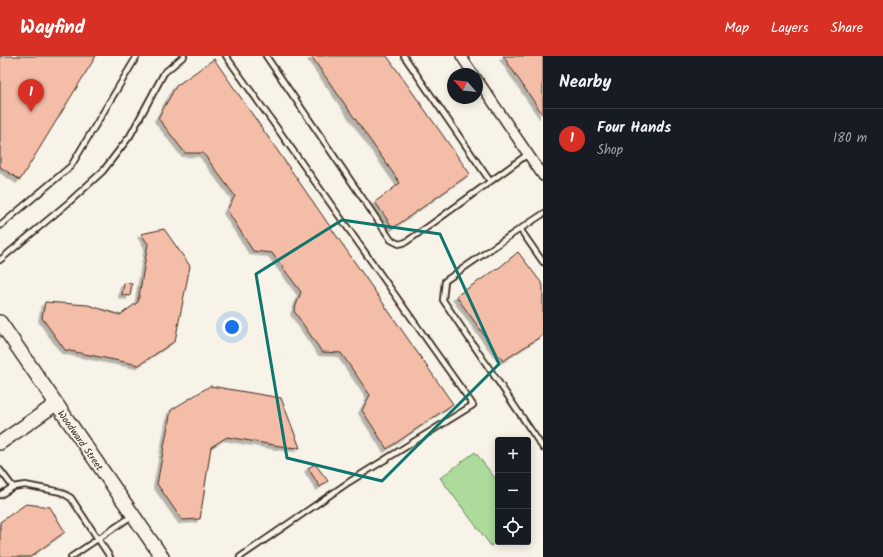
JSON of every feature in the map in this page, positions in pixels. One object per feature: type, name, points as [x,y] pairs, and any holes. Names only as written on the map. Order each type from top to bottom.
[{"type":"street","points":[[461,56],[469,68]]},
{"type":"street","points":[[483,88],[543,176]]},
{"type":"street","name":"Woodward Street","points":[[0,322],[162,557]]},
{"type":"street","points":[[0,443],[56,404]]},
{"type":"lane","points":[[0,226],[71,166],[137,56]]},
{"type":"lane","points":[[0,260],[68,203],[103,171],[130,136],[164,73],[184,56]]},
{"type":"lane","points":[[226,56],[473,405],[349,482],[240,557]]},
{"type":"lane","points":[[266,56],[390,240],[399,244],[406,242],[528,154]]},
{"type":"lane","points":[[404,56],[490,181]]},
{"type":"lane","points":[[543,214],[446,280],[443,300],[543,448]]},
{"type":"lane","points":[[520,229],[543,262]]},
{"type":"lane","points":[[0,470],[13,486]]},
{"type":"lane","points":[[0,495],[13,486],[26,485],[61,492],[72,498],[110,557]]},
{"type":"lane","points":[[71,557],[133,515]]},
{"type":"highlighted area","points":[[342,220],[440,234],[499,364],[382,481],[287,458],[256,274]]},
{"type":"green space","points":[[475,452],[495,478],[495,543],[491,546],[440,478]]},
{"type":"building","points":[[0,56],[96,56],[20,180],[0,167]]},
{"type":"building","points":[[311,56],[387,56],[470,174],[393,228],[375,202],[400,183]]},
{"type":"building","points":[[503,56],[543,56],[543,115]]},
{"type":"building","points":[[214,59],[453,404],[387,449],[362,410],[370,395],[341,353],[322,352],[294,311],[301,292],[272,253],[253,251],[227,210],[235,196],[203,153],[185,153],[158,118],[176,86]]},
{"type":"building","points":[[164,229],[190,266],[175,341],[139,365],[65,350],[42,318],[45,302],[88,305],[120,315],[138,302],[148,244],[141,234]]},
{"type":"building","points":[[518,252],[543,285],[543,335],[503,361],[456,296],[500,267]]},
{"type":"building","points":[[124,283],[132,284],[130,296],[122,295]]},
{"type":"building","points":[[210,386],[281,398],[300,448],[227,437],[211,447],[200,519],[182,520],[157,484],[171,410]]},
{"type":"building","points":[[315,464],[328,481],[320,487],[308,468]]},
{"type":"building","points":[[26,504],[50,507],[65,532],[30,557],[0,557],[0,522]]},
{"type":"place","name":"Four Hands","points":[[31,112]]}]
